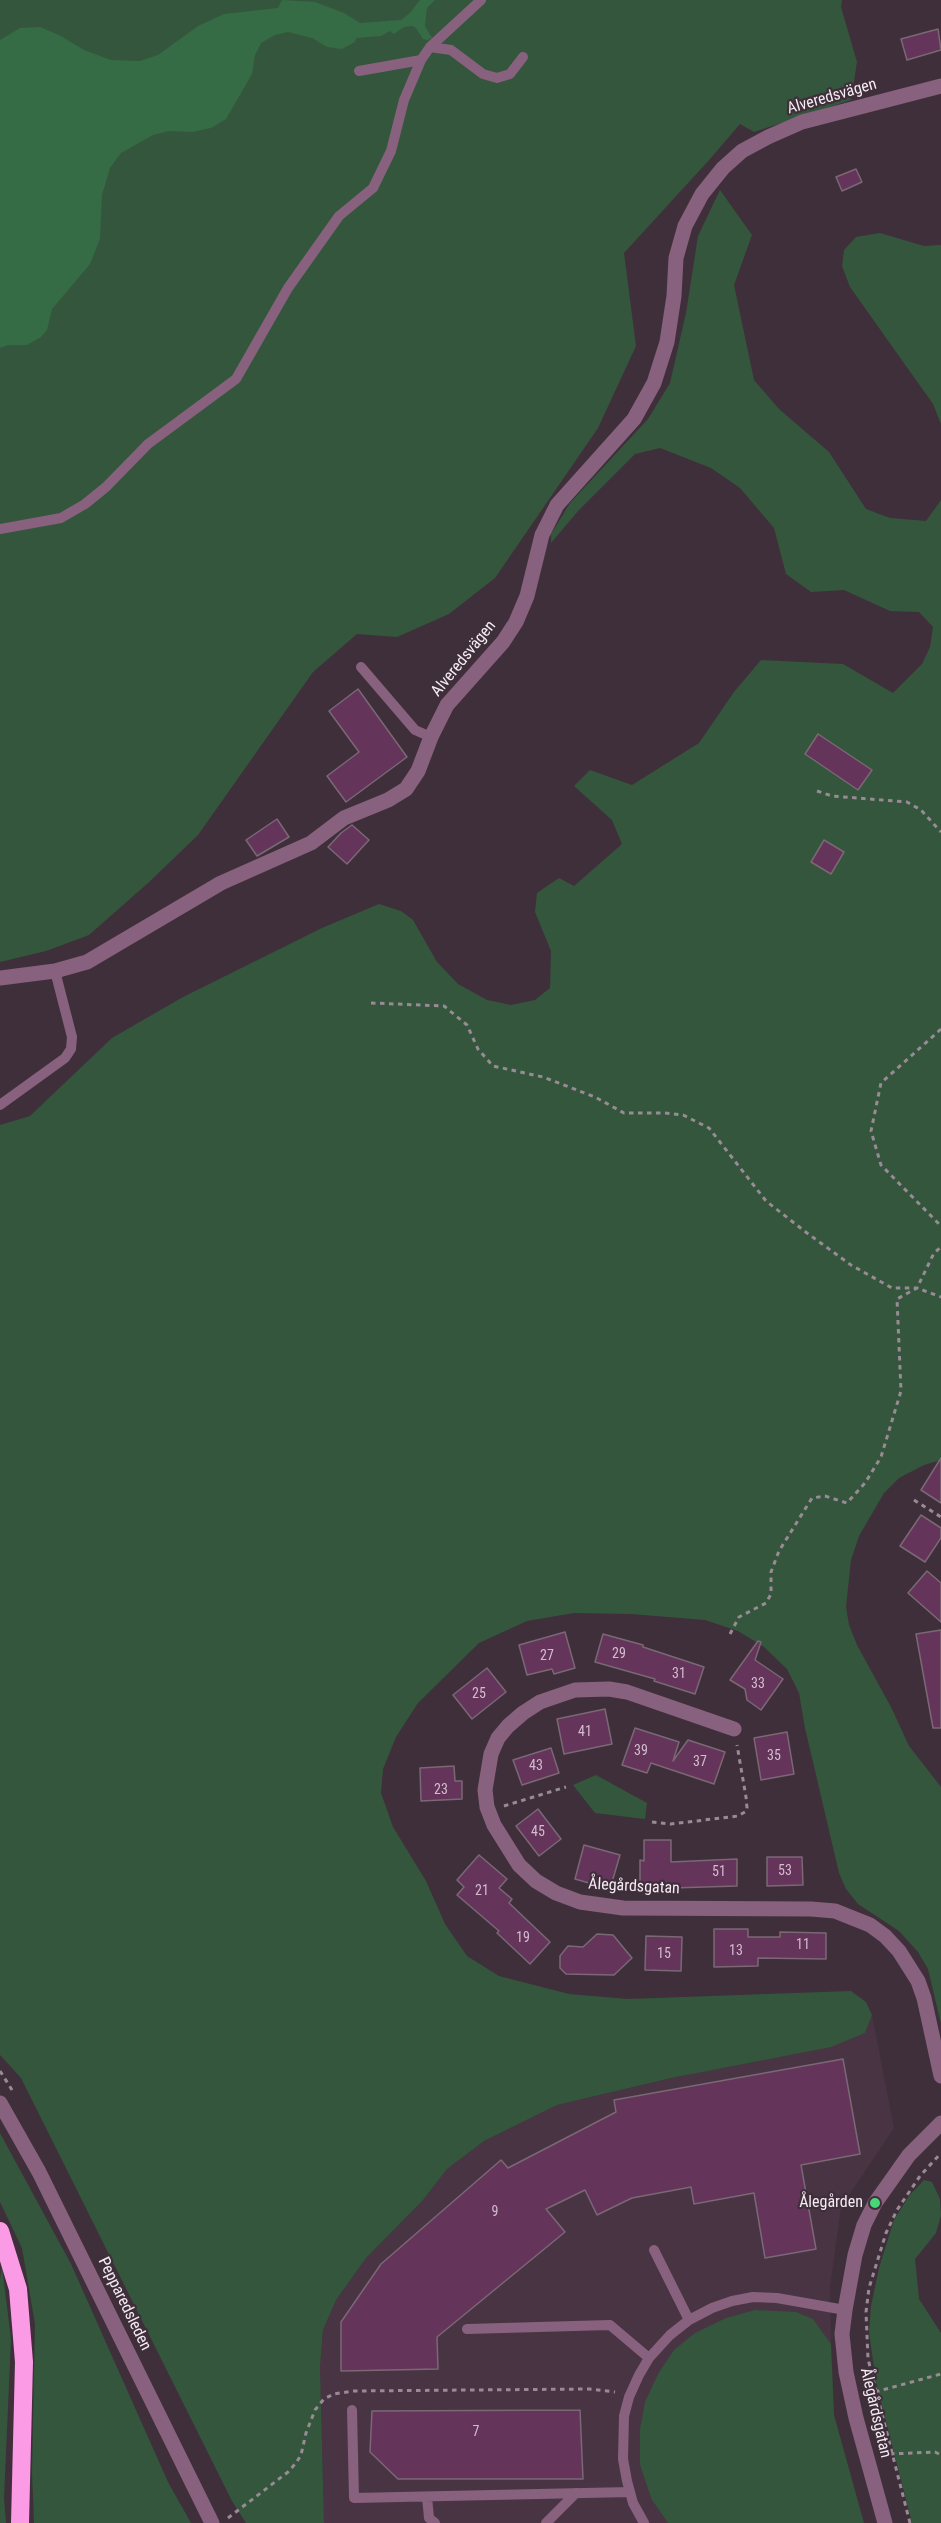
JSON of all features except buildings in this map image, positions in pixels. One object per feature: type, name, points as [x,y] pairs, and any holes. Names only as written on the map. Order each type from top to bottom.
[{"type":"highway","points":[[0,2231],[18,2289],[24,2362],[20,2523]]},
{"type":"street","name":"Alveredsvägen","points":[[0,978],[55,971],[87,962],[220,883],[311,843],[344,818],[388,800],[406,789],[418,771],[447,705],[503,642],[516,622],[527,596],[542,535],[557,505],[634,420],[654,383],[667,342],[674,296],[676,258],[685,226],[702,194],[723,168],[742,151],[768,137],[802,122],[941,86]]},
{"type":"street","name":"Ålegårdsgatan","points":[[734,1729],[627,1692],[590,1688],[558,1695],[523,1713],[498,1738],[487,1771],[485,1790],[489,1810],[504,1845],[519,1865],[536,1881],[556,1893],[580,1902],[623,1908],[811,1909],[836,1911],[870,1925],[885,1936],[899,1951],[918,1981],[924,1998],[941,2076]]},
{"type":"street","name":"Pepparedsleden","points":[[0,2103],[39,2172],[212,2523]]},
{"type":"street","name":"Ålegårdsgatan","points":[[885,2523],[856,2418],[846,2372],[842,2334],[845,2310],[855,2255],[864,2225],[875,2203],[909,2155],[941,2123]]},
{"type":"lane","points":[[0,529],[61,518],[85,504],[106,488],[148,444],[236,379],[288,288],[339,216],[373,188],[391,151],[404,100],[421,60],[430,47],[481,0]]},
{"type":"lane","points":[[430,47],[451,50],[490,77],[504,77],[510,74],[523,57]]},
{"type":"lane","points":[[359,71],[421,60]]},
{"type":"lane","points":[[361,667],[415,730],[431,737]]},
{"type":"lane","points":[[0,1105],[65,1058],[71,1050],[72,1037],[55,971]]},
{"type":"lane","points":[[654,2250],[689,2320]]},
{"type":"lane","points":[[644,2523],[630,2492],[623,2459],[622,2436],[628,2397],[649,2358],[670,2335],[689,2320],[732,2301],[753,2297],[777,2298],[845,2310]]},
{"type":"lane","points":[[467,2329],[610,2325],[649,2358]]},
{"type":"lane","points":[[352,2410],[354,2498],[630,2492]]},
{"type":"lane","points":[[546,2523],[576,2493]]},
{"type":"lane","points":[[427,2497],[429,2518],[435,2523]]},
{"type":"path","points":[[817,791],[832,796],[907,802],[921,810],[941,832]]},
{"type":"path","points":[[371,1003],[444,1006],[467,1025],[478,1049],[493,1066],[543,1077],[595,1097],[624,1113],[683,1115],[709,1128],[766,1201],[807,1233],[851,1265],[892,1288],[916,1288],[941,1297]]},
{"type":"path","points":[[941,1029],[881,1083],[871,1131],[881,1165],[941,1226]]},
{"type":"path","points":[[730,1634],[739,1617],[766,1603],[771,1594],[771,1572],[779,1551],[812,1498],[825,1496],[847,1503],[865,1483],[881,1457],[901,1391],[897,1299],[916,1288],[934,1253],[941,1247]]},
{"type":"path","points":[[914,1500],[941,1517]]},
{"type":"path","points":[[652,1822],[671,1824],[738,1816],[744,1812],[747,1808],[746,1797],[734,1729]]},
{"type":"path","points":[[489,1810],[566,1787]]},
{"type":"path","points":[[910,2523],[890,2454],[868,2359],[866,2312],[877,2258],[886,2233],[897,2210],[920,2176],[941,2153]]},
{"type":"path","points":[[875,2392],[941,2374]]},
{"type":"path","points":[[227,2519],[292,2468],[301,2455],[315,2410],[324,2399],[334,2394],[353,2391],[589,2388],[607,2390],[628,2397]]},
{"type":"path","points":[[890,2454],[934,2452],[941,2455]]},
{"type":"shaded area","points":[[0,0],[842,0],[841,7],[857,62],[851,100],[754,132],[740,124],[624,253],[636,346],[598,428],[495,578],[449,614],[397,637],[357,634],[313,672],[198,835],[148,883],[89,935],[46,951],[0,962]]},
{"type":"shaded area","points":[[282,0],[315,2],[344,13],[360,23],[401,20],[420,0],[435,0],[427,8],[425,26],[432,38],[423,39],[412,26],[404,27],[394,34],[390,31],[381,36],[356,38],[355,42],[342,49],[327,47],[312,38],[288,32],[275,35],[261,43],[255,55],[252,74],[226,119],[211,128],[192,132],[169,131],[153,135],[121,153],[110,168],[102,195],[100,239],[90,264],[52,309],[47,330],[41,337],[27,345],[8,345],[0,348],[0,40],[20,28],[40,27],[84,50],[111,60],[140,61],[158,55],[198,26],[224,14],[278,8]]},
{"type":"shaded area","points":[[720,190],[752,235],[734,285],[754,380],[779,409],[829,452],[866,509],[890,518],[926,521],[941,500],[941,1460],[924,1465],[899,1478],[884,1493],[859,1536],[851,1560],[846,1607],[849,1625],[857,1645],[891,1707],[909,1746],[941,1787],[941,2024],[928,1969],[918,1952],[899,1931],[858,1904],[846,1889],[839,1873],[799,1693],[787,1669],[764,1647],[738,1631],[705,1620],[631,1614],[574,1613],[527,1621],[479,1643],[418,1703],[396,1737],[383,1769],[381,1793],[393,1827],[426,1881],[445,1924],[467,1956],[499,1976],[569,1994],[628,1999],[851,1991],[866,2002],[872,2015],[865,2033],[831,2047],[676,2077],[557,2105],[484,2141],[447,2169],[423,2200],[366,2258],[336,2300],[323,2330],[320,2367],[324,2523],[246,2523],[232,2501],[21,2078],[0,2055],[0,1125],[30,1116],[112,1038],[183,997],[322,928],[379,904],[401,911],[413,920],[437,962],[458,984],[487,1000],[511,1005],[535,1000],[550,988],[551,951],[535,912],[537,893],[559,878],[574,886],[622,844],[612,820],[574,786],[590,770],[632,785],[699,743],[734,692],[761,660],[843,664],[893,693],[922,664],[930,647],[933,627],[919,612],[890,611],[844,590],[811,592],[786,574],[774,528],[740,488],[711,468],[660,448],[635,454],[578,511],[551,543],[551,534],[570,503],[648,419],[670,383],[686,313],[698,236]]},
{"type":"shaded area","points":[[880,233],[924,246],[941,245],[941,424],[933,404],[850,287],[842,266],[844,250],[856,237]]},
{"type":"shaded area","points":[[596,1775],[647,1803],[645,1819],[595,1813],[573,1785]]},
{"type":"shaded area","points":[[872,2015],[894,2128],[841,2207],[830,2287],[831,2344],[813,2319],[796,2312],[652,2500],[668,2523],[324,2523],[320,2367],[323,2330],[336,2300],[366,2258],[423,2200],[447,2169],[484,2141],[557,2105],[865,2033]]},
{"type":"shaded area","points":[[0,2133],[71,2264],[168,2482],[191,2523],[34,2523],[32,2472],[35,2324],[22,2248],[0,2202]]},
{"type":"shaded area","points":[[924,2180],[932,2182],[940,2199],[941,2215],[936,2233],[915,2259],[919,2299],[941,2333],[941,2523],[912,2523],[876,2382],[869,2332],[871,2306],[879,2268],[894,2220],[909,2196]]},
{"type":"shaded area","points":[[2,2266],[11,2339],[4,2498],[6,2523],[0,2523],[0,2278]]},
{"type":"shaded area","points":[[755,2310],[796,2312],[813,2319],[831,2344],[834,2415],[864,2523],[668,2523],[652,2500],[640,2465],[640,2429],[645,2402],[658,2374],[674,2350],[695,2333],[726,2318]]},
{"type":"place","name":"Ålegården","points":[[875,2203]]}]
